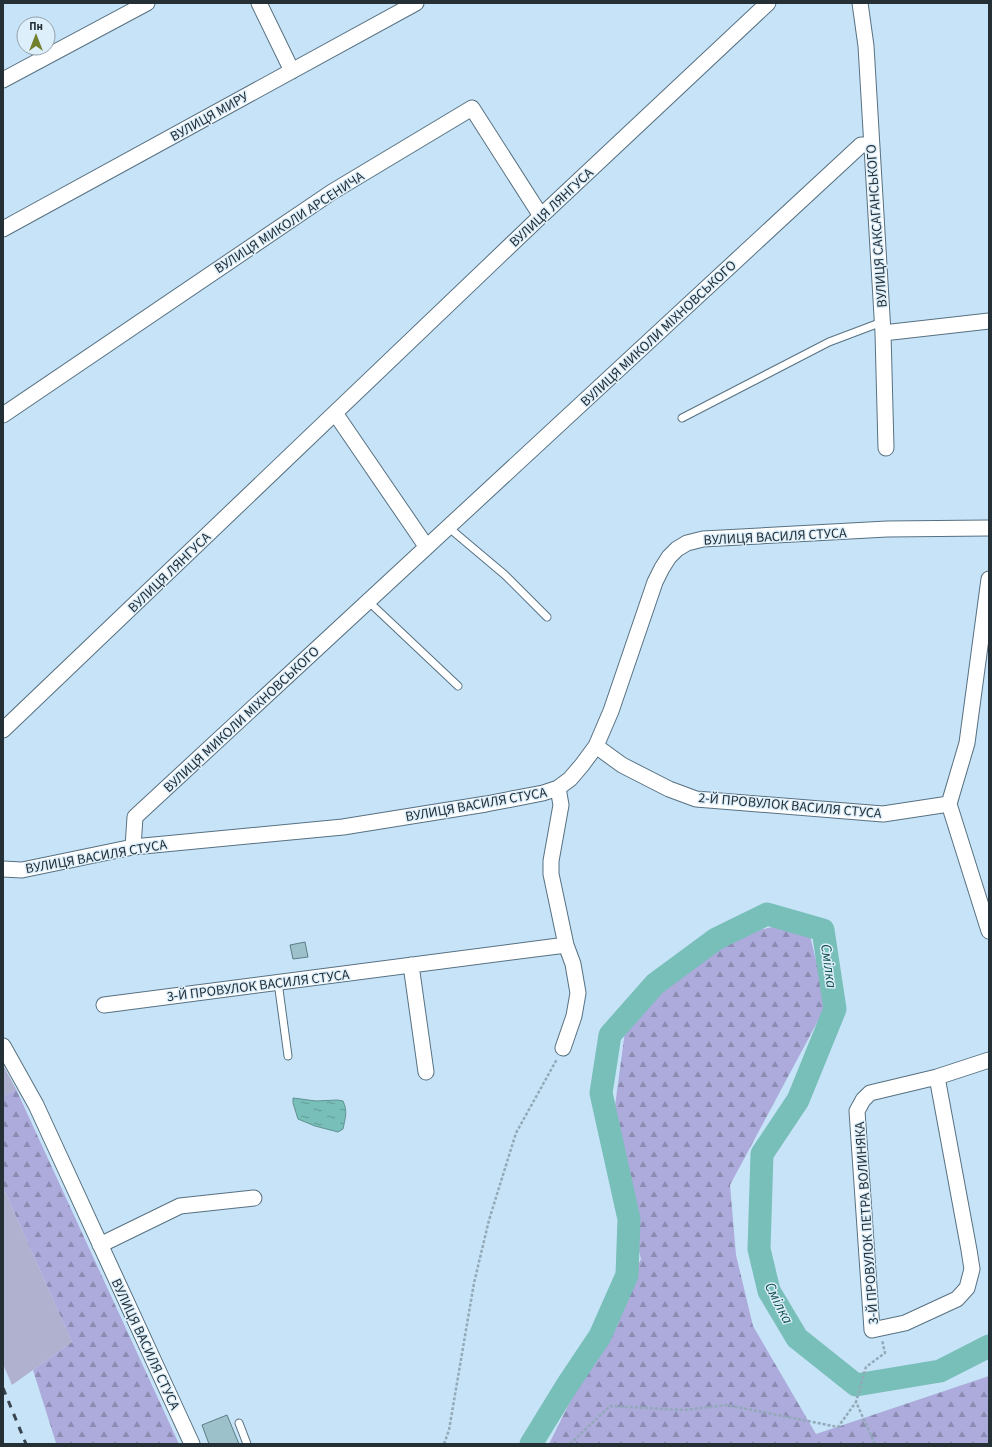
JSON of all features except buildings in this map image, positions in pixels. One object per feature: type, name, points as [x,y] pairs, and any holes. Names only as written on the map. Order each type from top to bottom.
[{"type":"street","points":[[3,80],[147,3]]},
{"type":"street","points":[[259,3],[292,71]]},
{"type":"street","name":"ВУЛИЦЯ МИРУ","points":[[3,229],[416,3]]},
{"type":"street","name":"ВУЛИЦЯ ЛЯНГУСА","points":[[3,730],[541,216],[768,3]]},
{"type":"street","name":"ВУЛИЦЯ САКСАГАНСЬКОГО","points":[[860,3],[866,46],[883,328],[886,448]]},
{"type":"street","name":"ВУЛИЦЯ МИКОЛИ АРСЕНИЧА","points":[[3,415],[332,192],[472,108],[541,216]]},
{"type":"street","name":"ВУЛИЦЯ МИКОЛИ МІХНОВСЬКОГО","points":[[134,847],[135,817],[426,546],[861,145],[871,145]]},
{"type":"street","points":[[883,328],[989,321]]},
{"type":"street","points":[[335,413],[426,546]]},
{"type":"street","name":"ВУЛИЦЯ ВАСИЛЯ СТУСА","points":[[3,869],[22,870],[134,847],[343,827],[486,804],[543,793],[558,788],[570,779],[596,746],[611,711],[655,582],[669,557],[677,549],[687,543],[703,539],[887,529],[989,528]]},
{"type":"street","points":[[989,579],[967,743],[949,804],[989,931]]},
{"type":"street","name":"2-Й ПРОВУЛОК ВАСИЛЯ СТУСА","points":[[596,746],[622,765],[669,789],[696,799],[883,814],[949,804]]},
{"type":"street","points":[[558,788],[561,805],[551,861],[551,874],[566,945],[573,964],[578,993],[574,1016],[562,1048]]},
{"type":"street","name":"3-Й ПРОВУЛОК ВАСИЛЯ СТУСА","points":[[104,1005],[566,945]]},
{"type":"street","points":[[411,965],[426,1072]]},
{"type":"street","name":"ВУЛИЦЯ ВАСИЛЯ СТУСА","points":[[3,1046],[36,1105],[192,1444]]},
{"type":"street","points":[[937,1077],[989,1060]]},
{"type":"street","name":"3-Й ПРОВУЛОК ПЕТРА ВОЛИНЯКА","points":[[937,1077],[972,1269],[967,1288],[957,1299],[905,1323],[872,1330],[857,1111],[863,1100],[870,1093],[937,1077]]},
{"type":"street","points":[[100,1245],[180,1206],[254,1198]]},
{"type":"lane","points":[[682,418],[829,342],[883,328]]},
{"type":"lane","points":[[448,527],[505,575],[546,616]]},
{"type":"lane","points":[[368,601],[458,686]]},
{"type":"lane","points":[[278,982],[288,1056]]},
{"type":"lane","points":[[239,1423],[247,1444]]},
{"type":"path","points":[[444,1444],[449,1430],[474,1283],[489,1220],[516,1133],[562,1048]]},
{"type":"path","points":[[570,1444],[610,1406],[684,1410],[727,1405],[838,1426],[856,1402],[866,1367],[885,1354],[882,1340],[872,1330]]},
{"type":"path","points":[[856,1402],[875,1444]]},
{"type":"shaded area","points":[[3,1065],[16,1089],[3,1097]]},
{"type":"shaded area","points":[[3,1187],[72,1342],[12,1385],[3,1364]]},
{"type":"green space","points":[[806,920],[827,1004],[730,1185],[736,1255],[753,1326],[816,1434],[989,1376],[989,1444],[549,1444],[641,1259],[611,1136],[627,1016],[706,941]]},
{"type":"green space","points":[[16,1089],[179,1444],[56,1443],[33,1370],[72,1342],[3,1187],[3,1097]]},
{"type":"water","points":[[293,1098],[316,1101],[343,1101],[346,1112],[343,1129],[338,1132],[315,1126],[298,1119]]},
{"type":"waterway","name":"Смілка","points":[[531,1444],[600,1336],[627,1275],[629,1219],[601,1093],[610,1035],[655,984],[716,939],[767,914],[823,930],[835,1009],[798,1100],[762,1154],[759,1249],[769,1291],[797,1338],[856,1385],[940,1371],[989,1346]]},
{"type":"railway","points":[[3,1388],[26,1444]]}]
